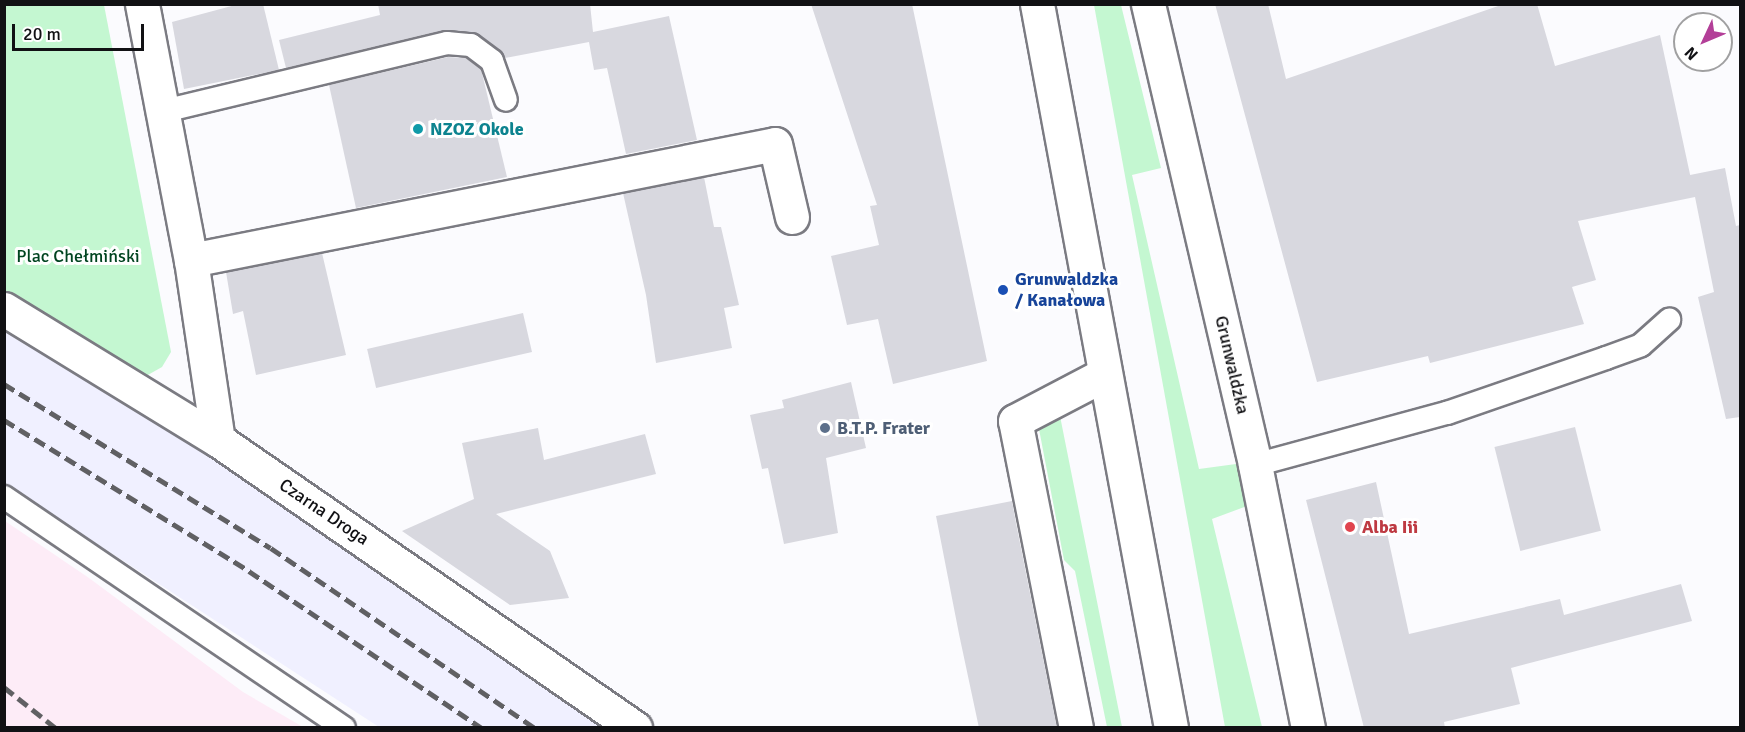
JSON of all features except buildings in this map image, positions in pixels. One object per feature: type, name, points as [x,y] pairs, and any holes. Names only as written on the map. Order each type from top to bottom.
[{"type":"street","points":[[142,4],[191,260],[218,440]]},
{"type":"street","points":[[1036,4],[1103,375],[1172,728]]},
{"type":"street","name":"Grunwaldzka","points":[[1148,4],[1255,465],[1308,728]]},
{"type":"street","points":[[191,260],[775,144],[792,217]]},
{"type":"street","name":"Czarna Droga","points":[[4,309],[218,440],[635,728]]},
{"type":"street","points":[[1076,728],[1016,421],[1103,375]]},
{"type":"lane","points":[[164,111],[447,42],[471,45],[492,61],[506,100]]},
{"type":"lane","points":[[1255,465],[1447,413],[1585,365],[1641,345],[1669,320]]},
{"type":"lane","points":[[4,496],[344,728]]},
{"type":"shaded area","points":[[4,309],[613,727],[379,727],[5,484]]},
{"type":"shaded area","points":[[5,521],[89,578],[243,692],[303,727],[5,727]]},
{"type":"green space","name":"Plac Chełmiński","points":[[5,5],[104,5],[171,352],[162,367],[146,376],[5,299]]},
{"type":"green space","points":[[1094,5],[1121,5],[1161,168],[1132,175],[1199,469],[1236,464],[1247,506],[1212,519],[1262,727],[1225,727]]},
{"type":"green space","points":[[1060,416],[1122,727],[1107,727],[1075,571],[1064,560],[1039,429]]},
{"type":"railway","points":[[4,384],[271,548],[535,728]]},
{"type":"railway","points":[[4,420],[249,571],[482,728]]},
{"type":"railway","points":[[4,687],[56,728]]},
{"type":"place","name":"NZOZ Okole","points":[[418,129]]},
{"type":"place","name":"Grunwaldzka / Kanałowa","points":[[1003,290]]},
{"type":"place","name":"B.T.P. Frater","points":[[825,428]]},
{"type":"place","name":"Alba Iii","points":[[1350,527]]}]
